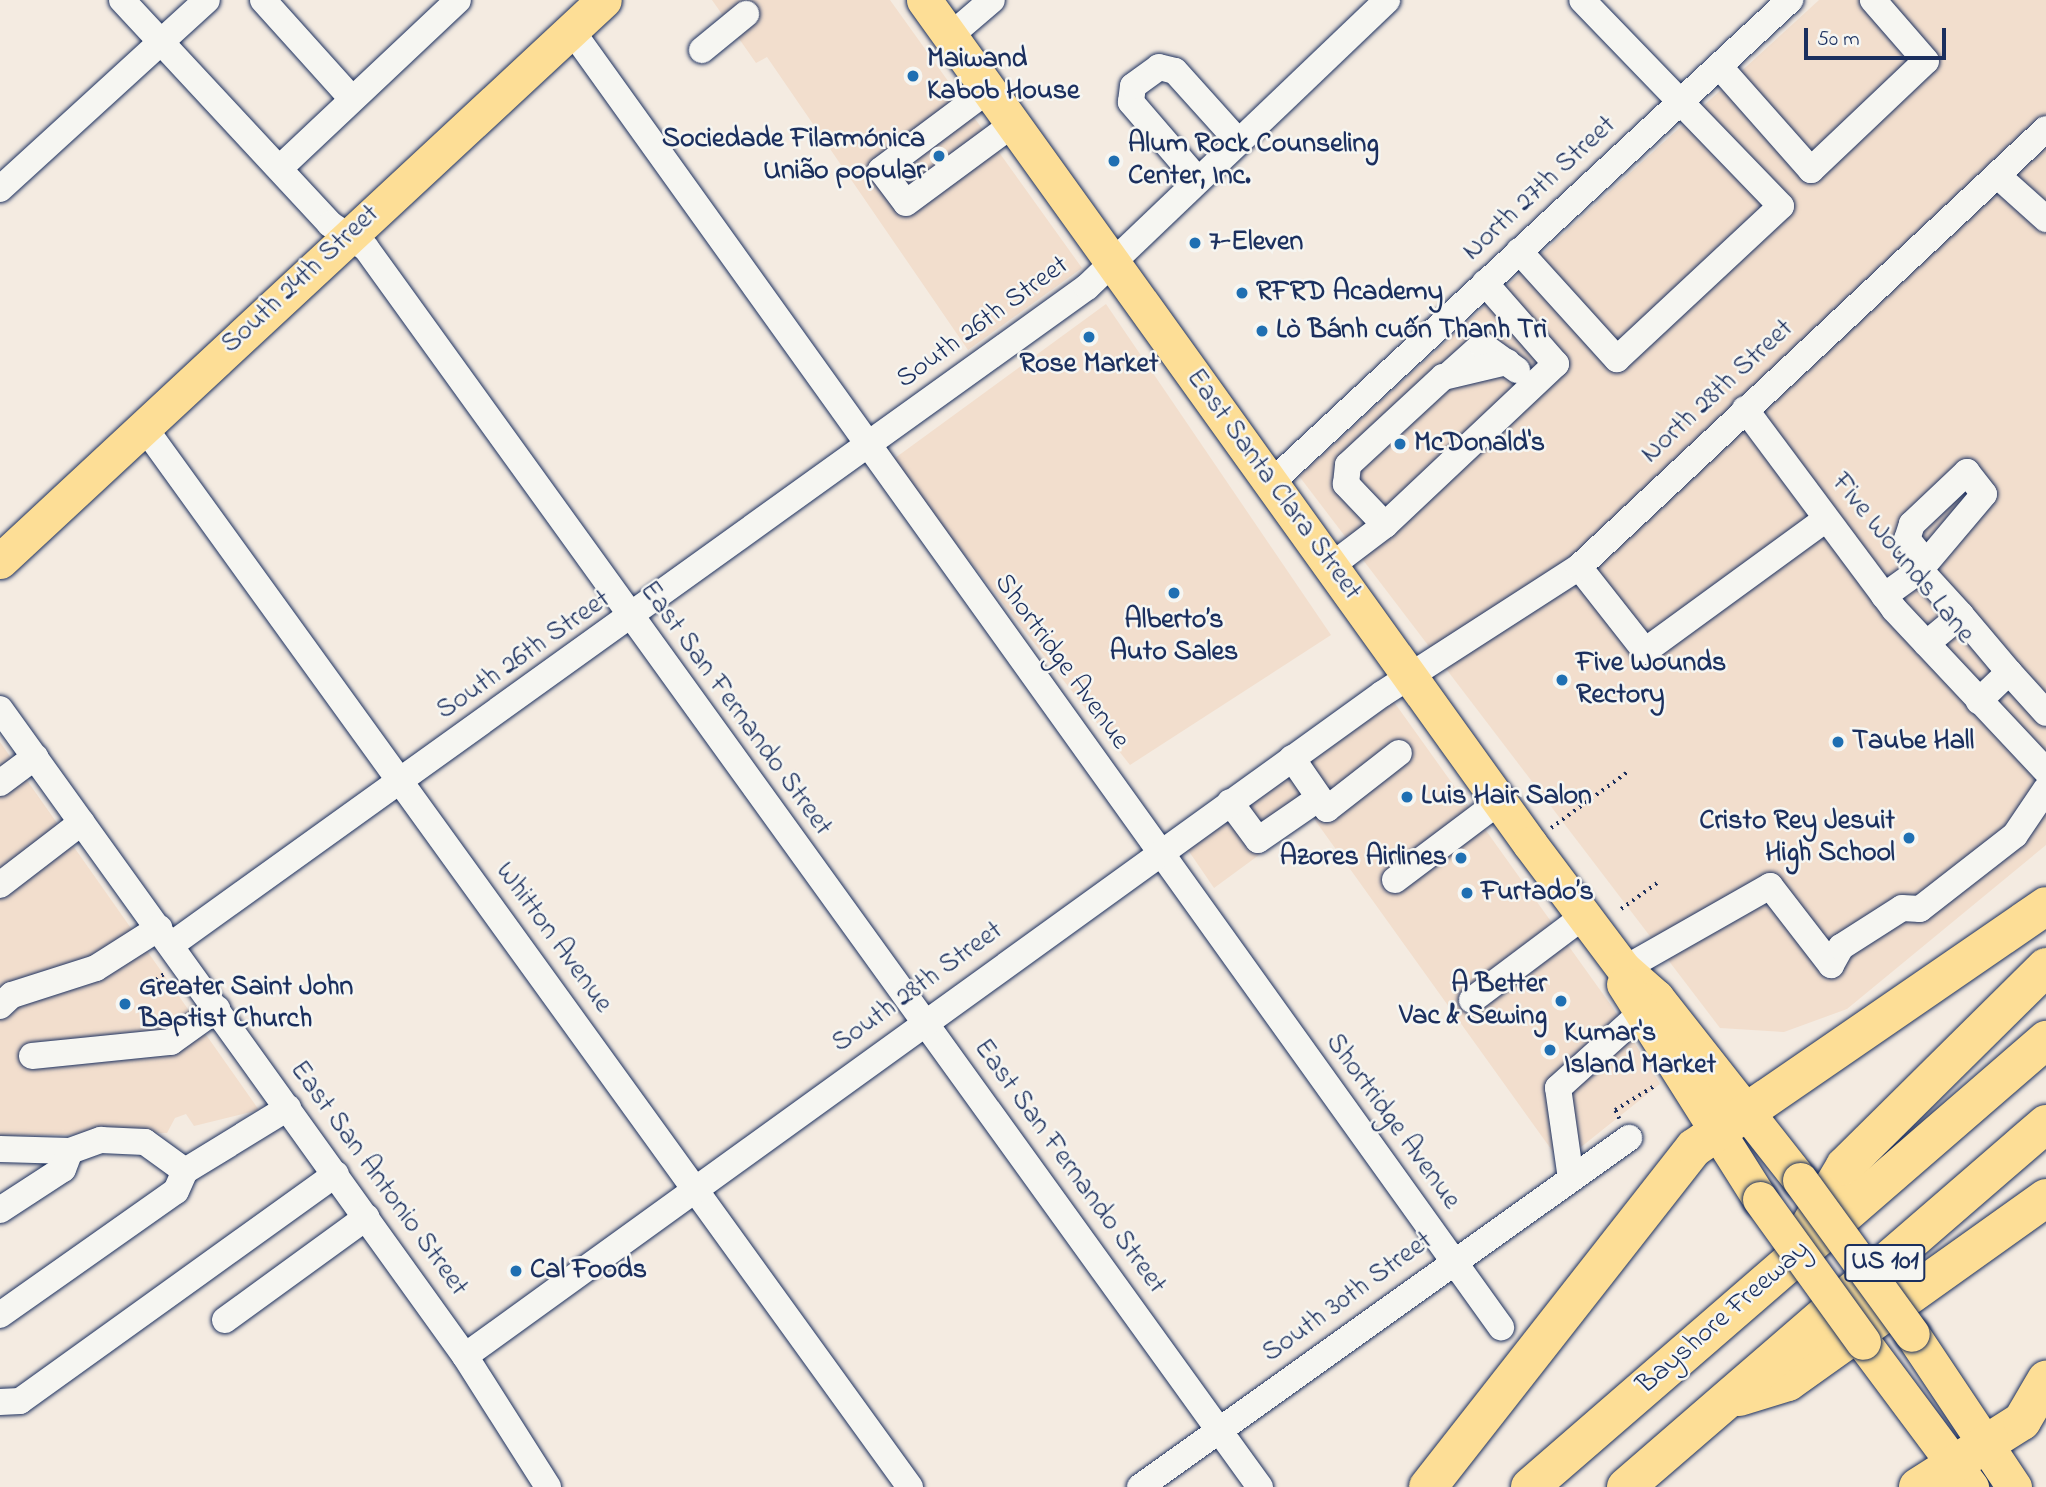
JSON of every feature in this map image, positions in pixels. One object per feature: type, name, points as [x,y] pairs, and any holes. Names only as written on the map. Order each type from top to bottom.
[{"type":"highway","points":[[1428,1487],[1670,1176],[1713,1130],[2046,906]]},
{"type":"highway","points":[[1788,1261],[1845,1166],[2046,967]]},
{"type":"highway","name":"Bayshore Freeway","points":[[1530,1487],[1788,1261],[2046,1041]]},
{"type":"highway","name":"US 101","points":[[1626,1487],[2046,1124]]},
{"type":"highway","points":[[1723,1402],[1788,1382],[2046,1198]]},
{"type":"highway","points":[[1917,1487],[1963,1476],[1986,1445],[2022,1421],[2046,1380]]},
{"type":"main road","name":"South 24th Street","points":[[0,561],[604,0]]},
{"type":"main road","name":"East Santa Clara Street","points":[[924,0],[1412,675],[1530,844],[1624,969],[1656,997],[1747,1107],[1912,1334],[2014,1487]]},
{"type":"main road","name":"East Santa Clara Street","points":[[1624,969],[1625,992],[1713,1130],[1875,1360],[1963,1476]]},
{"type":"street","name":"East San Fernando Street","points":[[122,0],[348,236],[366,248],[630,619],[926,1022],[1260,1487]]},
{"type":"street","points":[[0,189],[206,0]]},
{"type":"street","points":[[263,0],[352,99]]},
{"type":"street","points":[[281,167],[458,0]]},
{"type":"street","points":[[950,36],[992,0]]},
{"type":"street","name":"South 26th Street","points":[[0,1006],[12,995],[96,968],[165,936],[402,781],[630,619],[1113,263],[1387,0]]},
{"type":"street","points":[[1519,251],[1617,359],[1781,206],[1682,100],[1581,0]]},
{"type":"street","name":"North 27th Street","points":[[1272,482],[1790,0]]},
{"type":"street","points":[[1719,66],[1811,170],[1926,61],[1873,0]]},
{"type":"street","points":[[702,50],[749,5]]},
{"type":"street","name":"Shortridge Avenue","points":[[572,31],[866,447],[1502,1327]]},
{"type":"street","points":[[1198,180],[1131,102],[1133,86],[1159,68],[1175,71],[1238,141]]},
{"type":"street","points":[[988,90],[881,170],[906,203],[1013,124]]},
{"type":"street","name":"North 28th Street","points":[[1412,675],[1578,567],[2046,129]]},
{"type":"street","points":[[1997,174],[2046,219]]},
{"type":"street","points":[[1331,566],[1385,525],[1556,364],[1485,283]]},
{"type":"street","points":[[1385,525],[1346,484],[1345,470],[1451,373],[1507,362],[1535,383]]},
{"type":"street","name":"Five Wounds Lane","points":[[1745,409],[1792,453],[1826,519],[1884,596],[2046,771]]},
{"type":"street","name":"Whitton Avenue","points":[[144,427],[695,1186],[909,1487]]},
{"type":"street","points":[[1578,567],[1644,651],[1826,519]]},
{"type":"street","points":[[1884,596],[1922,565],[1961,615],[2046,713]]},
{"type":"street","points":[[1926,644],[1961,615]]},
{"type":"street","points":[[1979,701],[2009,672]]},
{"type":"street","name":"South 28th Street","points":[[465,1356],[695,1186],[1230,802],[1412,675]]},
{"type":"street","name":"East San Antonio Street","points":[[0,709],[465,1356],[548,1487]]},
{"type":"street","points":[[1292,758],[1327,809],[1399,753]]},
{"type":"street","points":[[0,783],[35,757]]},
{"type":"street","points":[[1624,969],[1673,944],[1770,886],[1831,965],[1841,947],[1902,908],[1920,909],[2015,835],[2046,789]]},
{"type":"street","points":[[1230,802],[1258,840],[1319,798]]},
{"type":"street","points":[[1395,880],[1500,802]]},
{"type":"street","points":[[0,885],[82,822]]},
{"type":"street","points":[[1472,1000],[1584,916]]},
{"type":"street","points":[[32,1056],[171,1042],[217,1009]]},
{"type":"street","points":[[1571,1179],[1558,1088],[1640,1014]]},
{"type":"street","points":[[0,1315],[176,1191],[185,1171],[288,1108]]},
{"type":"street","name":"South 30th Street","points":[[1140,1487],[1629,1138]]},
{"type":"street","points":[[0,1149],[70,1151],[101,1140],[145,1142],[185,1171]]},
{"type":"street","points":[[0,1210],[63,1169],[70,1151]]},
{"type":"street","points":[[0,1402],[20,1401],[336,1174]]},
{"type":"street","points":[[225,1320],[367,1217]]},
{"type":"path","points":[[1530,844],[1629,771]]},
{"type":"path","points":[[1621,909],[1660,881]]},
{"type":"path","points":[[156,980],[166,973]]},
{"type":"path","points":[[1629,1138],[1615,1110],[1656,1085]]},
{"type":"shaded area","points":[[712,0],[890,0],[1082,268],[968,350],[767,57],[756,63]]},
{"type":"shaded area","points":[[1819,0],[2046,0],[2046,845],[1847,1009],[1784,1032],[1720,1028],[1299,476]]},
{"type":"shaded area","points":[[1106,304],[1331,635],[1130,765],[891,461]]},
{"type":"shaded area","points":[[1394,702],[1613,1008],[1660,1084],[1561,1163],[1312,816],[1214,888],[1188,850]]},
{"type":"shaded area","points":[[0,742],[259,1110],[194,1126],[186,1114],[175,1118],[167,1133],[0,1136]]},
{"type":"place","name":"Maiwand Kabob House","points":[[913,76]]},
{"type":"place","name":"Sociedade Filarmónica União popular","points":[[939,156]]},
{"type":"place","name":"Alum Rock Counseling Center, Inc.","points":[[1114,161]]},
{"type":"place","name":"7-Eleven","points":[[1195,243]]},
{"type":"place","name":"RFRD Academy","points":[[1242,293]]},
{"type":"place","name":"Lò Bánh cuốn Thanh Trì","points":[[1262,331]]},
{"type":"place","name":"Rose Market","points":[[1089,337]]},
{"type":"place","name":"McDonald's","points":[[1400,444]]},
{"type":"place","name":"Alberto’s Auto Sales","points":[[1174,593]]},
{"type":"place","name":"Five Wounds Rectory","points":[[1562,680]]},
{"type":"place","name":"Taube Hall","points":[[1838,742]]},
{"type":"place","name":"Luis Hair Salon","points":[[1407,797]]},
{"type":"place","name":"Cristo Rey Jesuit High School","points":[[1909,838]]},
{"type":"place","name":"Azores Airlines","points":[[1461,858]]},
{"type":"place","name":"Furtado’s","points":[[1467,893]]},
{"type":"place","name":"A Better Vac & Sewing","points":[[1561,1001]]},
{"type":"place","name":"Greater Saint John Baptist Church","points":[[125,1004]]},
{"type":"place","name":"Kumar's Island Market","points":[[1550,1050]]},
{"type":"place","name":"Cal Foods","points":[[516,1271]]}]
